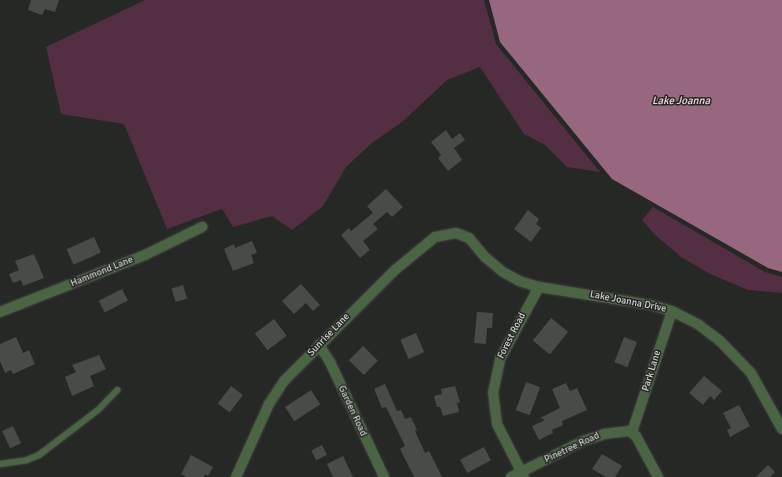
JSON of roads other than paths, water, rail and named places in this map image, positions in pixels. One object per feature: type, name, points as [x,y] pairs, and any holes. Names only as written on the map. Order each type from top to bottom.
[{"type":"street","name":"Hammond Lane","points":[[0,312],[145,255],[202,227]]},
{"type":"street","name":"Sunrise Lane","points":[[236,477],[269,404],[279,388],[319,345],[395,270],[430,241],[442,235],[456,233],[462,234]]},
{"type":"street","name":"Lake Joanna Drive","points":[[462,234],[473,242],[485,257],[503,272],[519,281],[539,287],[596,295],[672,311],[699,325],[736,356],[751,373],[782,429]]},
{"type":"street","name":"Forest Road","points":[[523,474],[496,424],[493,393],[500,359],[539,287]]},
{"type":"street","name":"Park Lane","points":[[632,432],[672,311]]},
{"type":"street","name":"Garden Road","points":[[319,345],[330,362],[384,477]]},
{"type":"street","name":"Pinetree Road","points":[[511,477],[523,474],[584,441],[604,434],[620,431],[632,432]]},
{"type":"street","points":[[632,432],[658,477]]},
{"type":"lane","points":[[0,464],[27,460],[39,455],[98,410],[117,390]]},
{"type":"water","name":"Lake Joanna","points":[[489,0],[782,0],[782,272],[768,268],[612,179],[500,42]]}]
